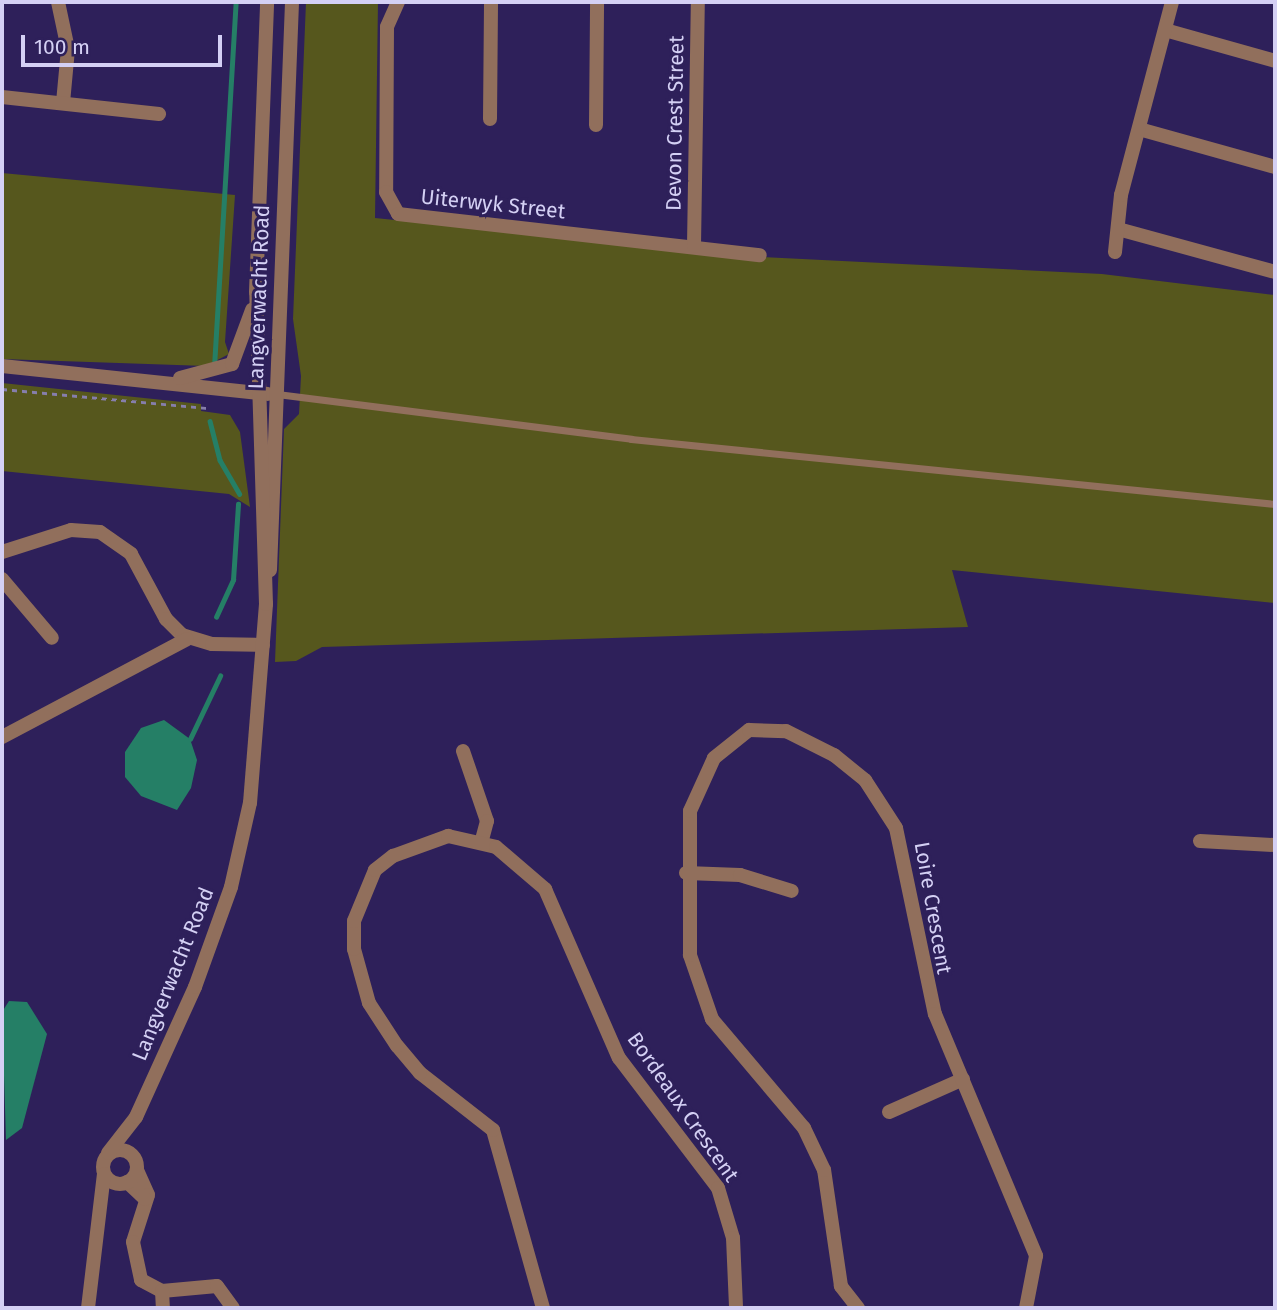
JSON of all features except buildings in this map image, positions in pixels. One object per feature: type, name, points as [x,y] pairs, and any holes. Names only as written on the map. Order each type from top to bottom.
[{"type":"street","points":[[58,2],[68,49],[63,103]]},
{"type":"street","name":"Langverwacht Road","points":[[266,593],[256,292],[267,2]]},
{"type":"street","name":"Langverwacht Road","points":[[108,1153],[136,1117],[195,987],[230,887],[250,803],[264,645],[292,2]]},
{"type":"street","name":"Uiterwyk Street","points":[[398,2],[387,27],[386,192],[398,214],[760,255]]},
{"type":"street","points":[[489,119],[491,2]]},
{"type":"street","points":[[596,125],[597,2]]},
{"type":"street","name":"Devon Crest Street","points":[[694,246],[698,2]]},
{"type":"street","points":[[1115,252],[1139,129],[1172,2]]},
{"type":"street","points":[[1165,30],[1275,61]]},
{"type":"street","points":[[2,97],[159,114]]},
{"type":"street","points":[[1139,129],[1275,167]]},
{"type":"street","points":[[1118,229],[1275,272]]},
{"type":"street","points":[[161,381],[232,364],[256,292]]},
{"type":"street","points":[[2,366],[277,394]]},
{"type":"street","points":[[2,552],[71,530],[108,536],[131,554],[166,619],[187,639]]},
{"type":"street","points":[[2,579],[52,638]]},
{"type":"street","points":[[2,737],[187,639],[264,645]]},
{"type":"street","name":"Loire Crescent","points":[[858,1308],[841,1286],[824,1170],[804,1128],[712,1019],[690,955],[686,873],[690,811],[698,784],[727,741],[773,727],[843,762],[865,780],[896,828],[921,971],[1036,1256],[1026,1308]]},
{"type":"street","points":[[463,751],[487,821],[482,840]]},
{"type":"street","name":"Bordeaux Crescent","points":[[543,1308],[493,1130],[420,1073],[397,1046],[369,1003],[354,949],[354,920],[375,870],[393,856],[448,836],[482,840],[521,862],[545,889],[619,1058],[718,1188],[733,1238],[736,1308]]},
{"type":"street","points":[[1200,841],[1275,845]]},
{"type":"street","points":[[686,873],[740,875],[792,891]]},
{"type":"street","points":[[889,1112],[963,1079]]},
{"type":"street","name":"Langverwacht Road","points":[[136,1117],[136,1163],[145,1204]]},
{"type":"street","points":[[88,1308],[104,1174],[108,1153],[122,1149],[136,1163],[99,1220]]},
{"type":"street","points":[[104,1174],[125,1183],[145,1204],[133,1242],[141,1280],[162,1291],[217,1286],[233,1308]]},
{"type":"street","points":[[162,1291],[163,1308]]},
{"type":"lane","points":[[277,394],[631,439],[1275,504]]},
{"type":"path","points":[[2,389],[208,408]]},
{"type":"shaded area","points":[[306,2],[378,2],[375,218],[761,257],[1102,274],[1275,295],[1275,603],[952,570],[968,627],[322,647],[296,661],[275,662],[284,429],[299,414],[301,376],[293,319]]},
{"type":"shaded area","points":[[2,173],[235,195],[225,342],[229,354],[206,366],[2,359]]},
{"type":"shaded area","points":[[2,383],[201,404],[201,411],[230,415],[240,432],[250,507],[229,494],[2,471]]},
{"type":"shaded area","points":[[164,720],[190,739],[197,760],[191,788],[177,810],[141,796],[125,777],[125,752],[141,728]]},
{"type":"shaded area","points":[[9,1001],[27,1002],[47,1034],[22,1128],[6,1140],[2,1012]]},
{"type":"waterway","points":[[214,367],[236,2]]},
{"type":"waterway","points":[[210,421],[220,460],[240,494]]},
{"type":"waterway","points":[[216,617],[233,580],[238,504]]},
{"type":"waterway","points":[[190,739],[220,676]]}]
